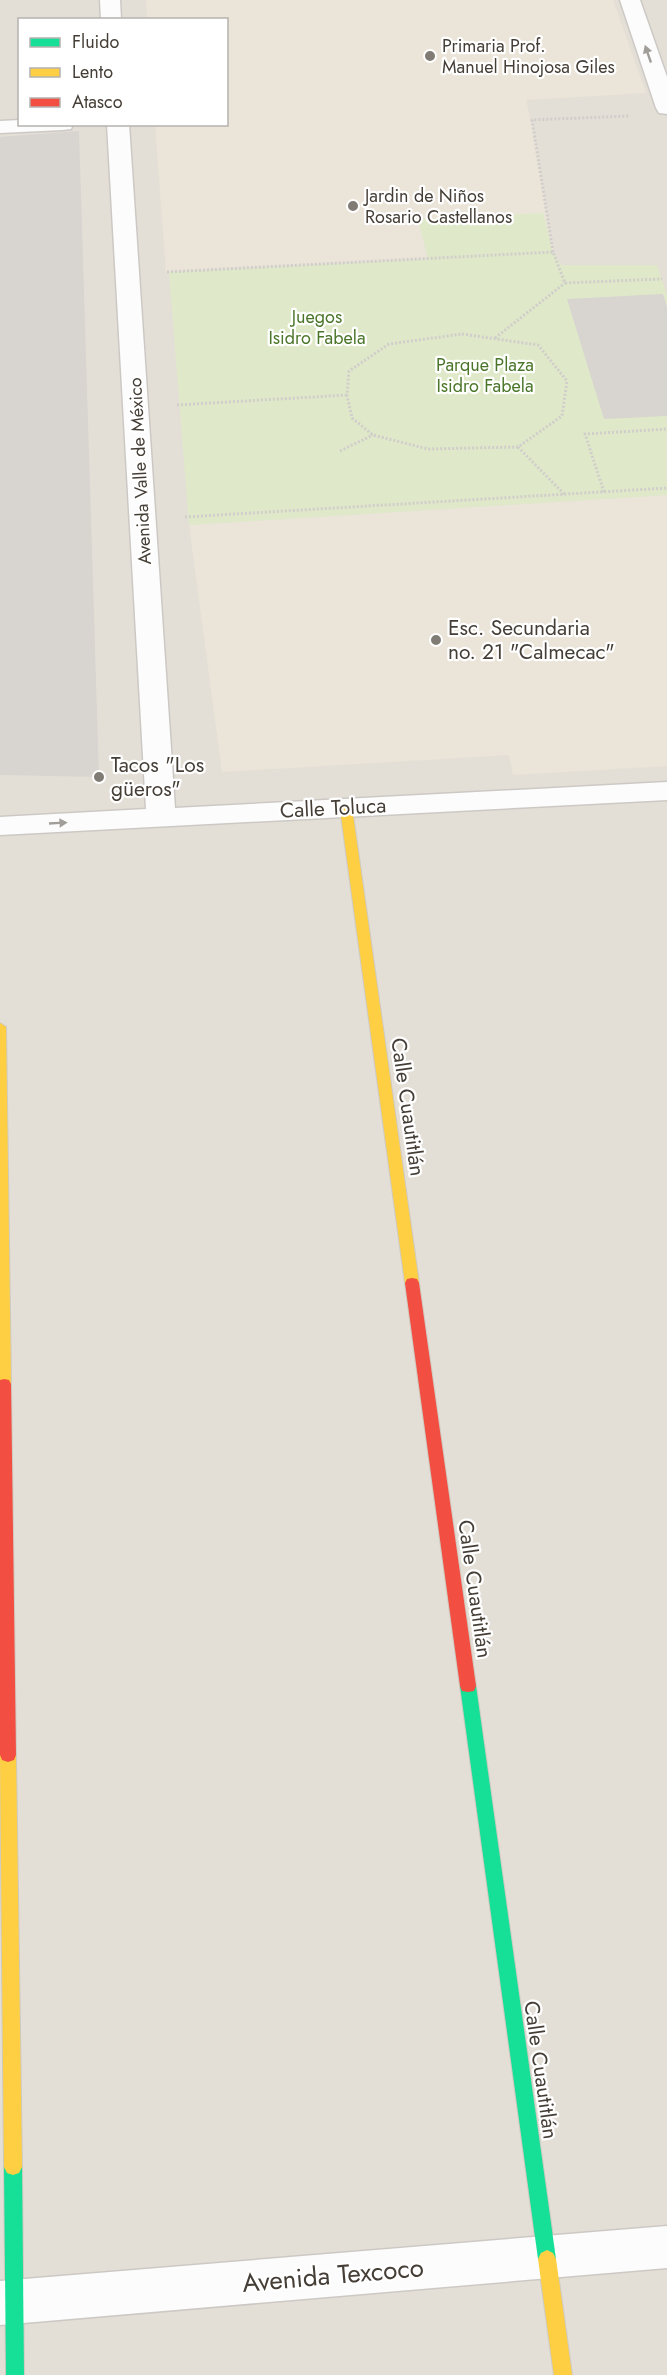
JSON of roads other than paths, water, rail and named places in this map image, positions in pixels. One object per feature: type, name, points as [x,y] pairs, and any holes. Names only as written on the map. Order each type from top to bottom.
[{"type":"street","points":[[110,0],[111,18]]},
{"type":"street","points":[[630,0],[667,108]]},
{"type":"street","points":[[0,127],[21,126]]},
{"type":"street","name":"Avenida Valle de México","points":[[118,126],[161,818]]},
{"type":"street","name":"Calle Toluca","points":[[0,826],[667,791]]},
{"type":"street","name":"Calle Cuautitlán","points":[[346,808],[563,2375]]},
{"type":"street","points":[[0,1027],[7,2302],[15,2375]]},
{"type":"street","name":"Avenida Texcoco","points":[[7,2302],[667,2247]]},
{"type":"place","name":"Primaria Prof. Manuel Hinojosa Giles","points":[[430,56]]},
{"type":"place","name":"Jardin de Niños Rosario Castellanos","points":[[353,206]]},
{"type":"place","name":"Esc. Secundaria no. 21 \"Calmecac\"","points":[[436,640]]},
{"type":"place","name":"Tacos \"Los güeros\"","points":[[99,777]]},
{"type":"park label","name":"Juegos Isidro Fabela","points":[[317,327]]},
{"type":"park label","name":"Parque Plaza Isidro Fabela","points":[[485,376]]}]
